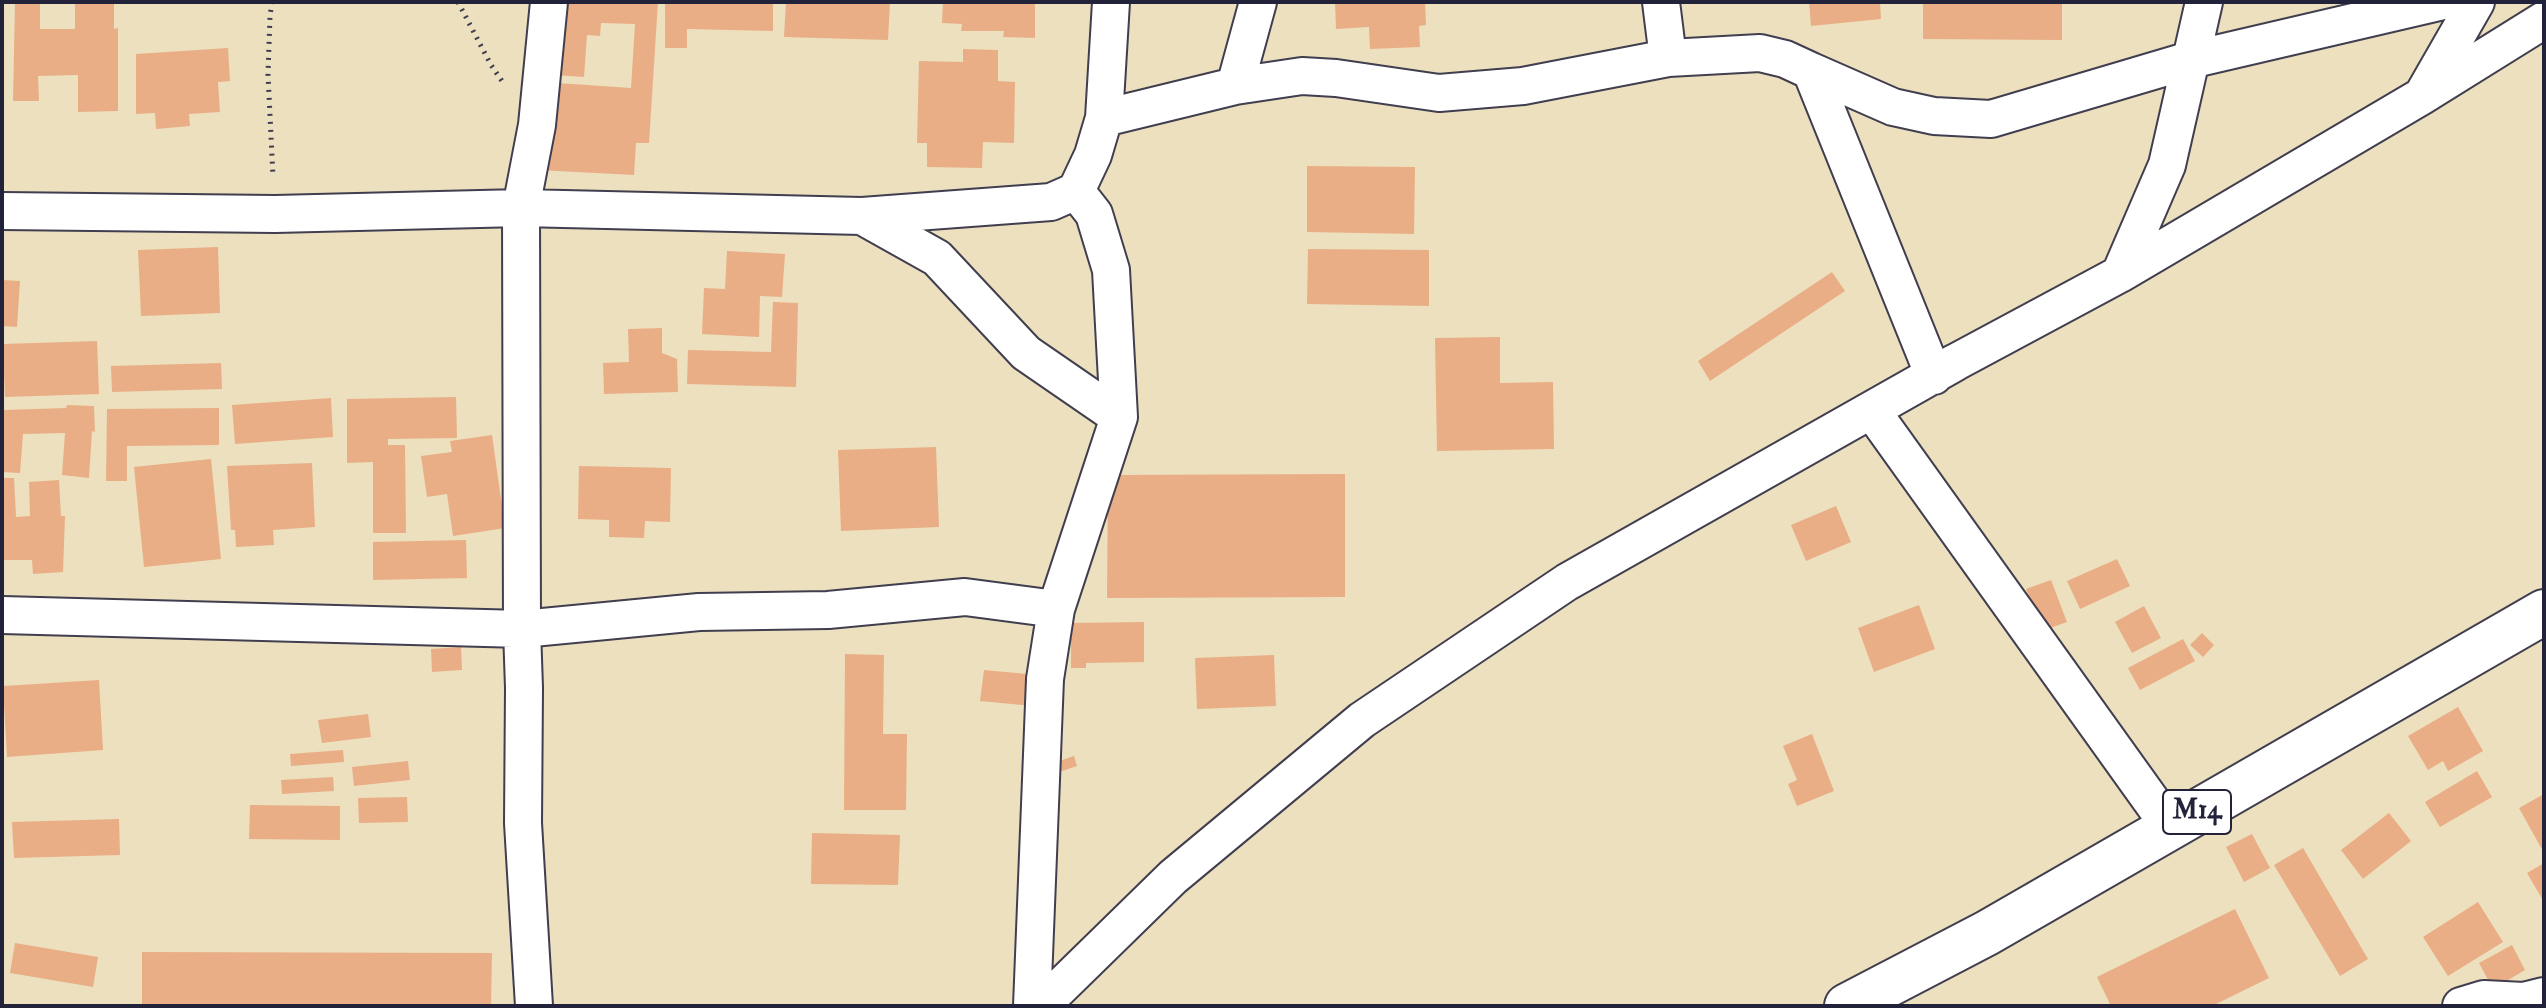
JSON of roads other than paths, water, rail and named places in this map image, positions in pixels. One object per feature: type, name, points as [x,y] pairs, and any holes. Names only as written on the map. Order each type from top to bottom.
[{"type":"main road","name":"M14","points":[[1847,1006],[1987,933],[2544,612]]},
{"type":"street","points":[[534,1006],[523,823],[521,208],[537,125],[549,2]]},
{"type":"street","points":[[2,211],[275,214],[521,208],[862,216],[1051,202],[1076,191],[1093,155],[1104,118],[1111,2]]},
{"type":"street","points":[[1235,86],[1258,2]]},
{"type":"street","points":[[1661,2],[1668,58]]},
{"type":"street","points":[[2120,274],[2167,165],[2204,2]]},
{"type":"street","points":[[1104,118],[1235,86],[1302,76],[1439,93],[1523,86],[1668,58],[1760,53],[1785,59],[1893,107],[1934,116],[1991,119],[2190,60],[2439,2]]},
{"type":"street","points":[[2422,96],[2476,2]]},
{"type":"street","points":[[1041,1006],[1173,877],[1362,720],[1567,582],[2120,274],[2422,96],[2544,20]]},
{"type":"street","points":[[1811,71],[1934,376]]},
{"type":"street","points":[[1032,1006],[1045,679],[1056,609],[1119,417],[1111,270],[1094,214],[1076,191]]},
{"type":"street","points":[[862,216],[937,258],[1026,353],[1119,417]]},
{"type":"street","points":[[1872,411],[2170,827]]},
{"type":"street","points":[[2,615],[522,629],[699,612],[828,610],[965,597],[1056,609]]},
{"type":"street","points":[[2461,1006],[2484,999],[2524,1001],[2544,996]]}]
